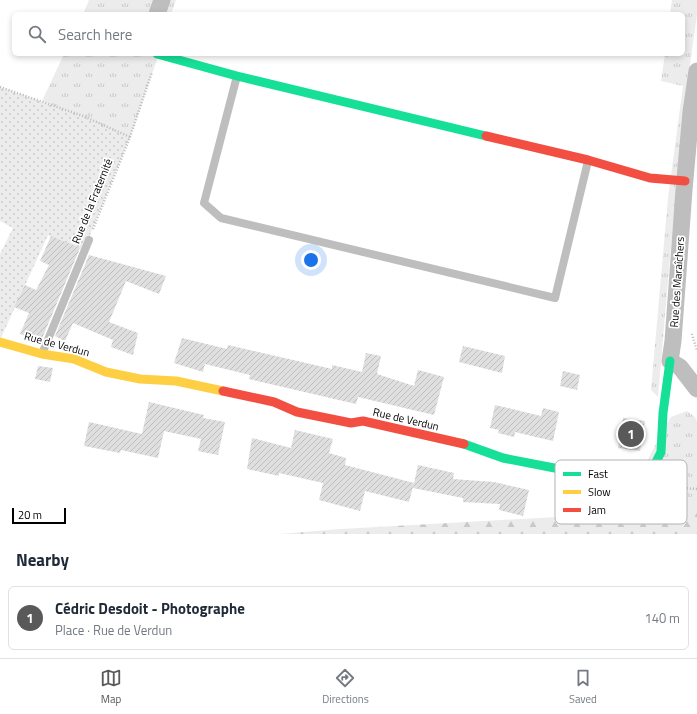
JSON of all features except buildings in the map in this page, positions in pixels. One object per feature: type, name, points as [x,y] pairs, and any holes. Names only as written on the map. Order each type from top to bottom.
[{"type":"street","points":[[158,12],[162,0]]},
{"type":"street","points":[[165,56],[237,76],[588,160],[650,178],[685,181]]},
{"type":"street","name":"Rue des Maraîchers","points":[[670,361],[673,341],[685,181],[697,76]]},
{"type":"street","name":"Rue des Maraîchers","points":[[687,164],[697,134]]},
{"type":"street","name":"Rue de Verdun","points":[[0,342],[42,354],[74,359],[106,372],[140,379],[176,381],[274,402],[297,412],[351,423],[363,421],[474,447],[503,458],[555,468]]},
{"type":"street","points":[[657,460],[661,452],[663,413],[670,361],[680,367],[697,389]]},
{"type":"lane","points":[[237,76],[204,203],[221,218],[229,220],[555,298],[588,160]]},
{"type":"lane","name":"Rue de la Fraternité","points":[[42,354],[88,240]]},
{"type":"path","name":"Rue de la Fraternité","points":[[88,240],[130,137],[157,56]]},
{"type":"path","points":[[0,87],[83,116],[130,137]]},
{"type":"path","points":[[687,489],[697,490]]},
{"type":"green space","points":[[89,0],[176,0],[172,12],[84,12]]},
{"type":"green space","points":[[672,0],[697,0],[697,15],[690,64],[671,246],[658,397],[651,390],[668,198],[683,86],[661,81],[665,56],[685,56],[685,12],[670,12]]},
{"type":"green space","points":[[63,56],[158,56],[130,137],[42,101]]},
{"type":"green space","points":[[0,87],[83,116],[130,137],[83,252],[80,249],[48,235],[0,340],[0,254],[13,228],[0,221]]},
{"type":"green space","points":[[687,411],[695,417],[697,422],[697,509],[687,509],[687,460],[647,460],[671,417]]},
{"type":"green space","points":[[687,509],[697,509],[697,534],[279,534],[341,529],[555,517],[555,524],[687,524]]},
{"type":"traffic: fast","points":[[164,56],[237,76],[486,136]]},
{"type":"traffic: fast","points":[[657,460],[661,452],[663,413],[670,361]]},
{"type":"traffic: fast","points":[[464,444],[503,458],[555,468]]},
{"type":"traffic: slow","points":[[0,342],[42,354],[74,359],[106,372],[140,379],[176,381],[223,391]]},
{"type":"traffic: jam","points":[[486,136],[588,160],[650,178],[685,181]]},
{"type":"traffic: jam","points":[[223,391],[274,402],[297,412],[351,423],[363,421],[464,444]]},
{"type":"place","name":"Cédric Desdoit - Photographe","points":[[631,434]]}]
